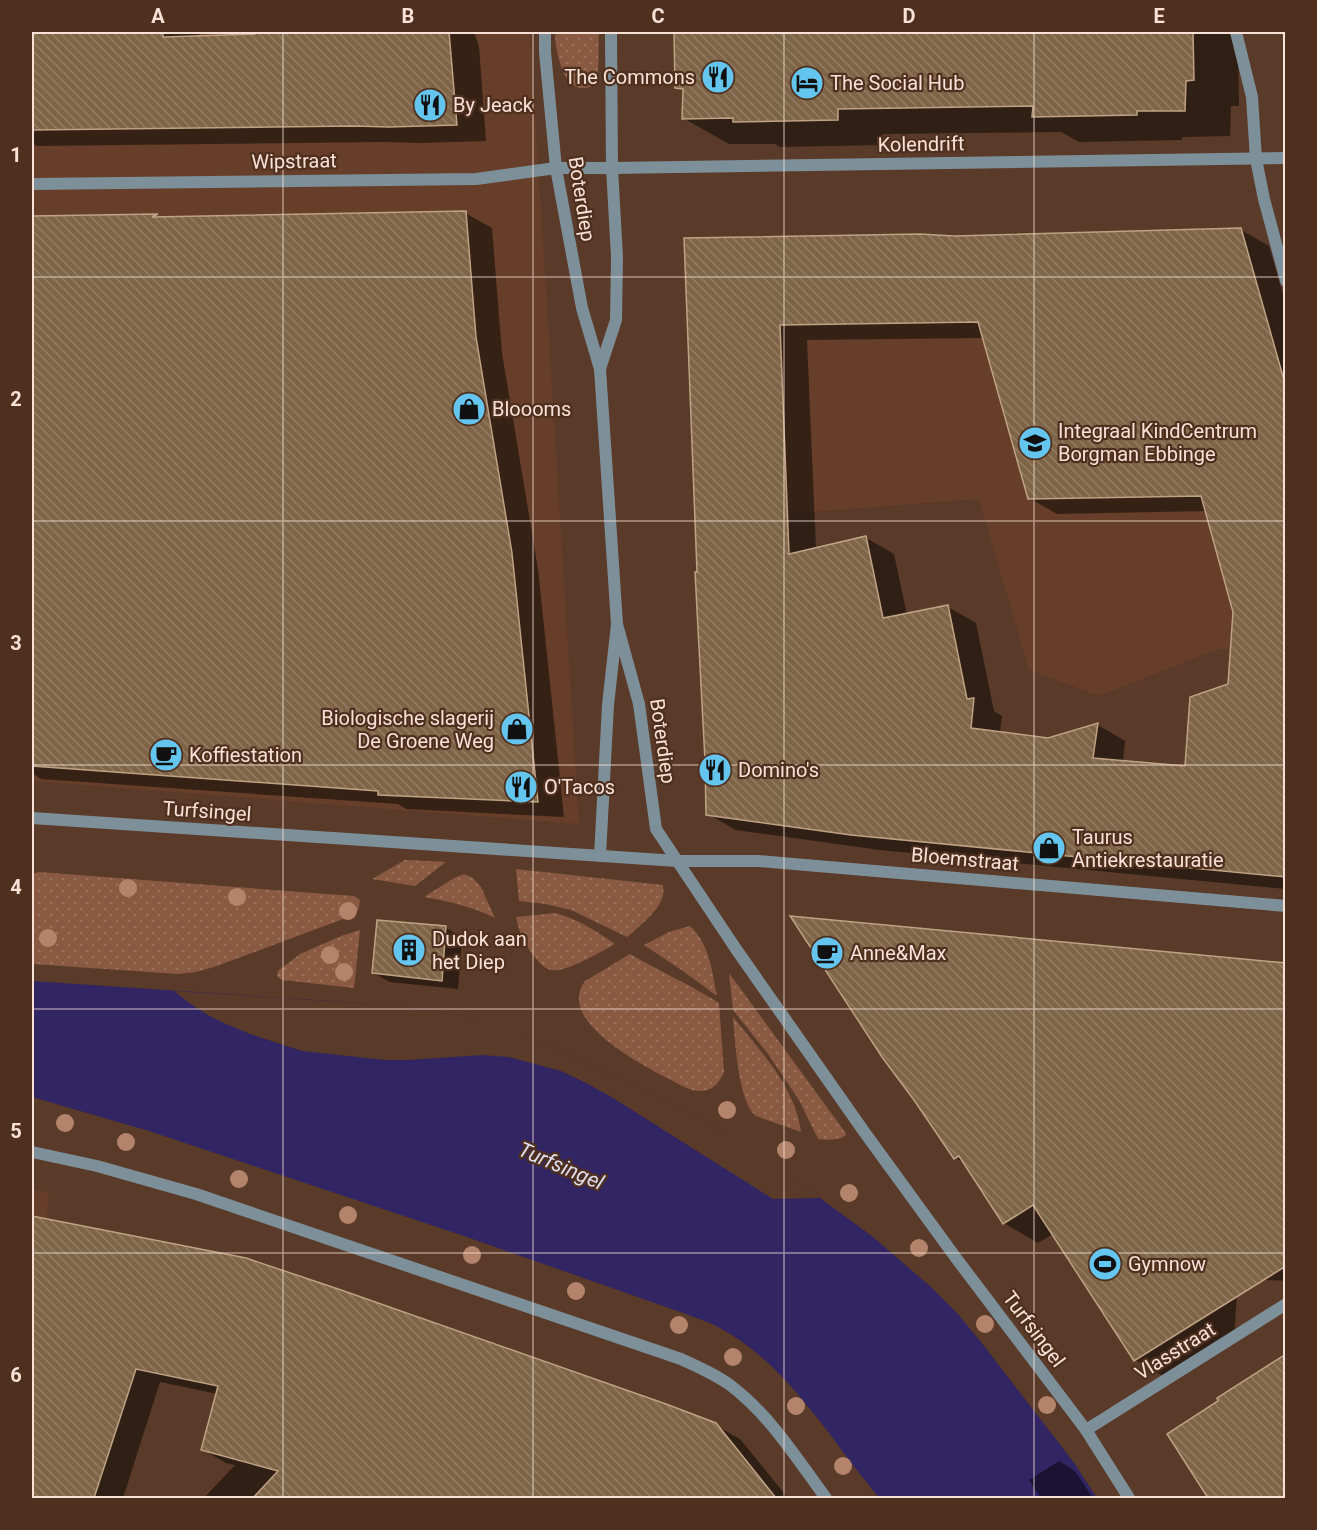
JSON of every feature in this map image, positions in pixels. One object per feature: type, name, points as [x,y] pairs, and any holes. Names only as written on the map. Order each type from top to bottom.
[{"type":"street","name":"Boterdiep","points":[[545,32],[556,168],[582,308],[600,369],[617,624],[608,705],[600,856]]},
{"type":"street","name":"Boterdiep","points":[[600,369],[616,320],[611,32]]},
{"type":"street","points":[[1236,32],[1252,98],[1256,159],[1264,199],[1286,281]]},
{"type":"street","name":"Kolendrift","points":[[556,168],[1286,158]]},
{"type":"street","name":"Wipstraat","points":[[32,184],[476,179],[556,168]]},
{"type":"street","name":"Boterdiep","points":[[617,624],[639,704],[656,829],[677,861]]},
{"type":"street","name":"Turfsingel","points":[[32,818],[677,861],[866,1133],[956,1258],[1086,1430],[1129,1498]]},
{"type":"street","name":"Bloemstraat","points":[[677,861],[758,861],[1286,906]]},
{"type":"street","points":[[32,1152],[97,1166],[196,1194],[681,1359],[729,1384],[751,1402],[770,1423],[826,1498]]},
{"type":"street","name":"Vlasstraat","points":[[1086,1430],[1286,1304]]},
{"type":"shaded area","points":[[32,32],[530,32],[579,824],[32,781]]},
{"type":"shaded area","points":[[555,32],[599,32],[597,75],[591,86],[578,87],[566,76],[558,58]]},
{"type":"shaded area","name":"Integraal KindCentrum Borgman Ebbinge","points":[[1241,228],[1285,387],[1230,649],[1218,649],[1099,696],[1029,670],[979,499],[787,514],[780,325],[978,322],[954,236]]},
{"type":"shaded area","points":[[405,860],[446,862],[415,886],[372,879]]},
{"type":"shaded area","points":[[516,869],[663,885],[663,894],[654,912],[627,937],[571,910],[519,901]]},
{"type":"shaded area","points":[[39,872],[354,896],[360,900],[359,908],[354,915],[196,972],[178,974],[32,964],[32,874]]},
{"type":"shaded area","points":[[464,874],[473,878],[481,887],[495,918],[461,905],[424,897]]},
{"type":"shaded area","points":[[555,913],[579,922],[615,944],[565,969],[548,969],[539,962],[527,946],[516,917]]},
{"type":"shaded area","points":[[690,926],[697,933],[706,950],[717,996],[644,945],[669,932]]},
{"type":"shaded area","points":[[360,930],[354,988],[282,980],[277,976],[278,971],[300,954]]},
{"type":"shaded area","points":[[630,954],[719,1003],[724,1072],[713,1087],[701,1091],[692,1090],[636,1061],[603,1038],[581,1010],[579,995],[585,981]]},
{"type":"shaded area","points":[[729,973],[846,1135],[829,1140],[818,1139],[799,1100],[768,1054],[733,1010]]},
{"type":"shaded area","points":[[733,1017],[765,1056],[784,1084],[792,1099],[801,1132],[756,1116],[750,1109],[738,1070]]},
{"type":"shaded area","points":[[32,1190],[49,1192],[32,1377]]},
{"type":"water","points":[[32,981],[375,1004],[466,1016],[538,1040],[681,1108],[714,1126],[820,1198],[873,1237],[931,1287],[981,1342],[1075,1464],[1097,1498],[879,1498],[817,1418],[780,1375],[752,1349],[712,1324],[461,1235],[149,1131],[32,1097]]},
{"type":"pier","points":[[174,991],[375,1004],[466,1016],[502,1027],[538,1040],[681,1108],[714,1126],[820,1198],[773,1199],[613,1098],[561,1071],[509,1057],[481,1055],[385,1060],[302,1051],[226,1024],[192,1005]]},
{"type":"building","points":[[32,32],[163,32],[163,37],[255,34],[255,32],[449,32],[457,125],[32,130]]},
{"type":"building","points":[[674,32],[1193,32],[1194,80],[1186,81],[1185,111],[1137,111],[1137,115],[1032,117],[1033,106],[838,109],[838,120],[733,122],[733,118],[682,119],[683,89],[675,88]]},
{"type":"building","points":[[466,211],[476,337],[512,553],[538,802],[378,795],[378,791],[32,766],[32,216],[158,214],[152,217]]},
{"type":"building","points":[[1241,228],[1286,387],[1286,877],[851,835],[706,815],[684,238],[920,234],[954,236]],"holes":[[[978,322],[1028,499],[1201,496],[1233,612],[1228,684],[1190,697],[1185,766],[1093,758],[1098,723],[1048,738],[971,728],[974,698],[967,699],[948,605],[883,618],[866,536],[789,554],[780,325]]]},
{"type":"building","points":[[790,916],[1286,963],[1286,1266],[1134,1361],[1033,1205],[1003,1224],[959,1156],[954,1159],[882,1057]]},
{"type":"building","name":"Dudok aan het Diep","points":[[377,920],[446,926],[442,981],[372,973]]},
{"type":"building","points":[[32,1216],[246,1258],[666,1404],[716,1423],[776,1498],[253,1498],[278,1471],[201,1450],[218,1386],[136,1369],[94,1498],[32,1498]]},
{"type":"building","points":[[1286,1354],[1286,1498],[1208,1498],[1167,1434],[1218,1401],[1217,1398]]},
{"type":"place","name":"The Commons","points":[[718,77]]},
{"type":"place","name":"The Social Hub","points":[[807,83]]},
{"type":"place","name":"By Jeack","points":[[430,105]]},
{"type":"place","name":"Bloooms","points":[[469,409]]},
{"type":"place","name":"Integraal KindCentrum Borgman Ebbinge","points":[[1035,443]]},
{"type":"place","name":"Biologische slagerij De Groene Weg","points":[[517,729]]},
{"type":"place","name":"Koffiestation","points":[[166,755]]},
{"type":"place","name":"Domino's","points":[[715,770]]},
{"type":"place","name":"O'Tacos","points":[[521,787]]},
{"type":"place","name":"Taurus Antiekrestauratie","points":[[1049,848]]},
{"type":"place","name":"Dudok aan het Diep","points":[[409,950]]},
{"type":"place","name":"Anne&Max","points":[[827,953]]},
{"type":"place","name":"Gymnow","points":[[1105,1264]]}]
